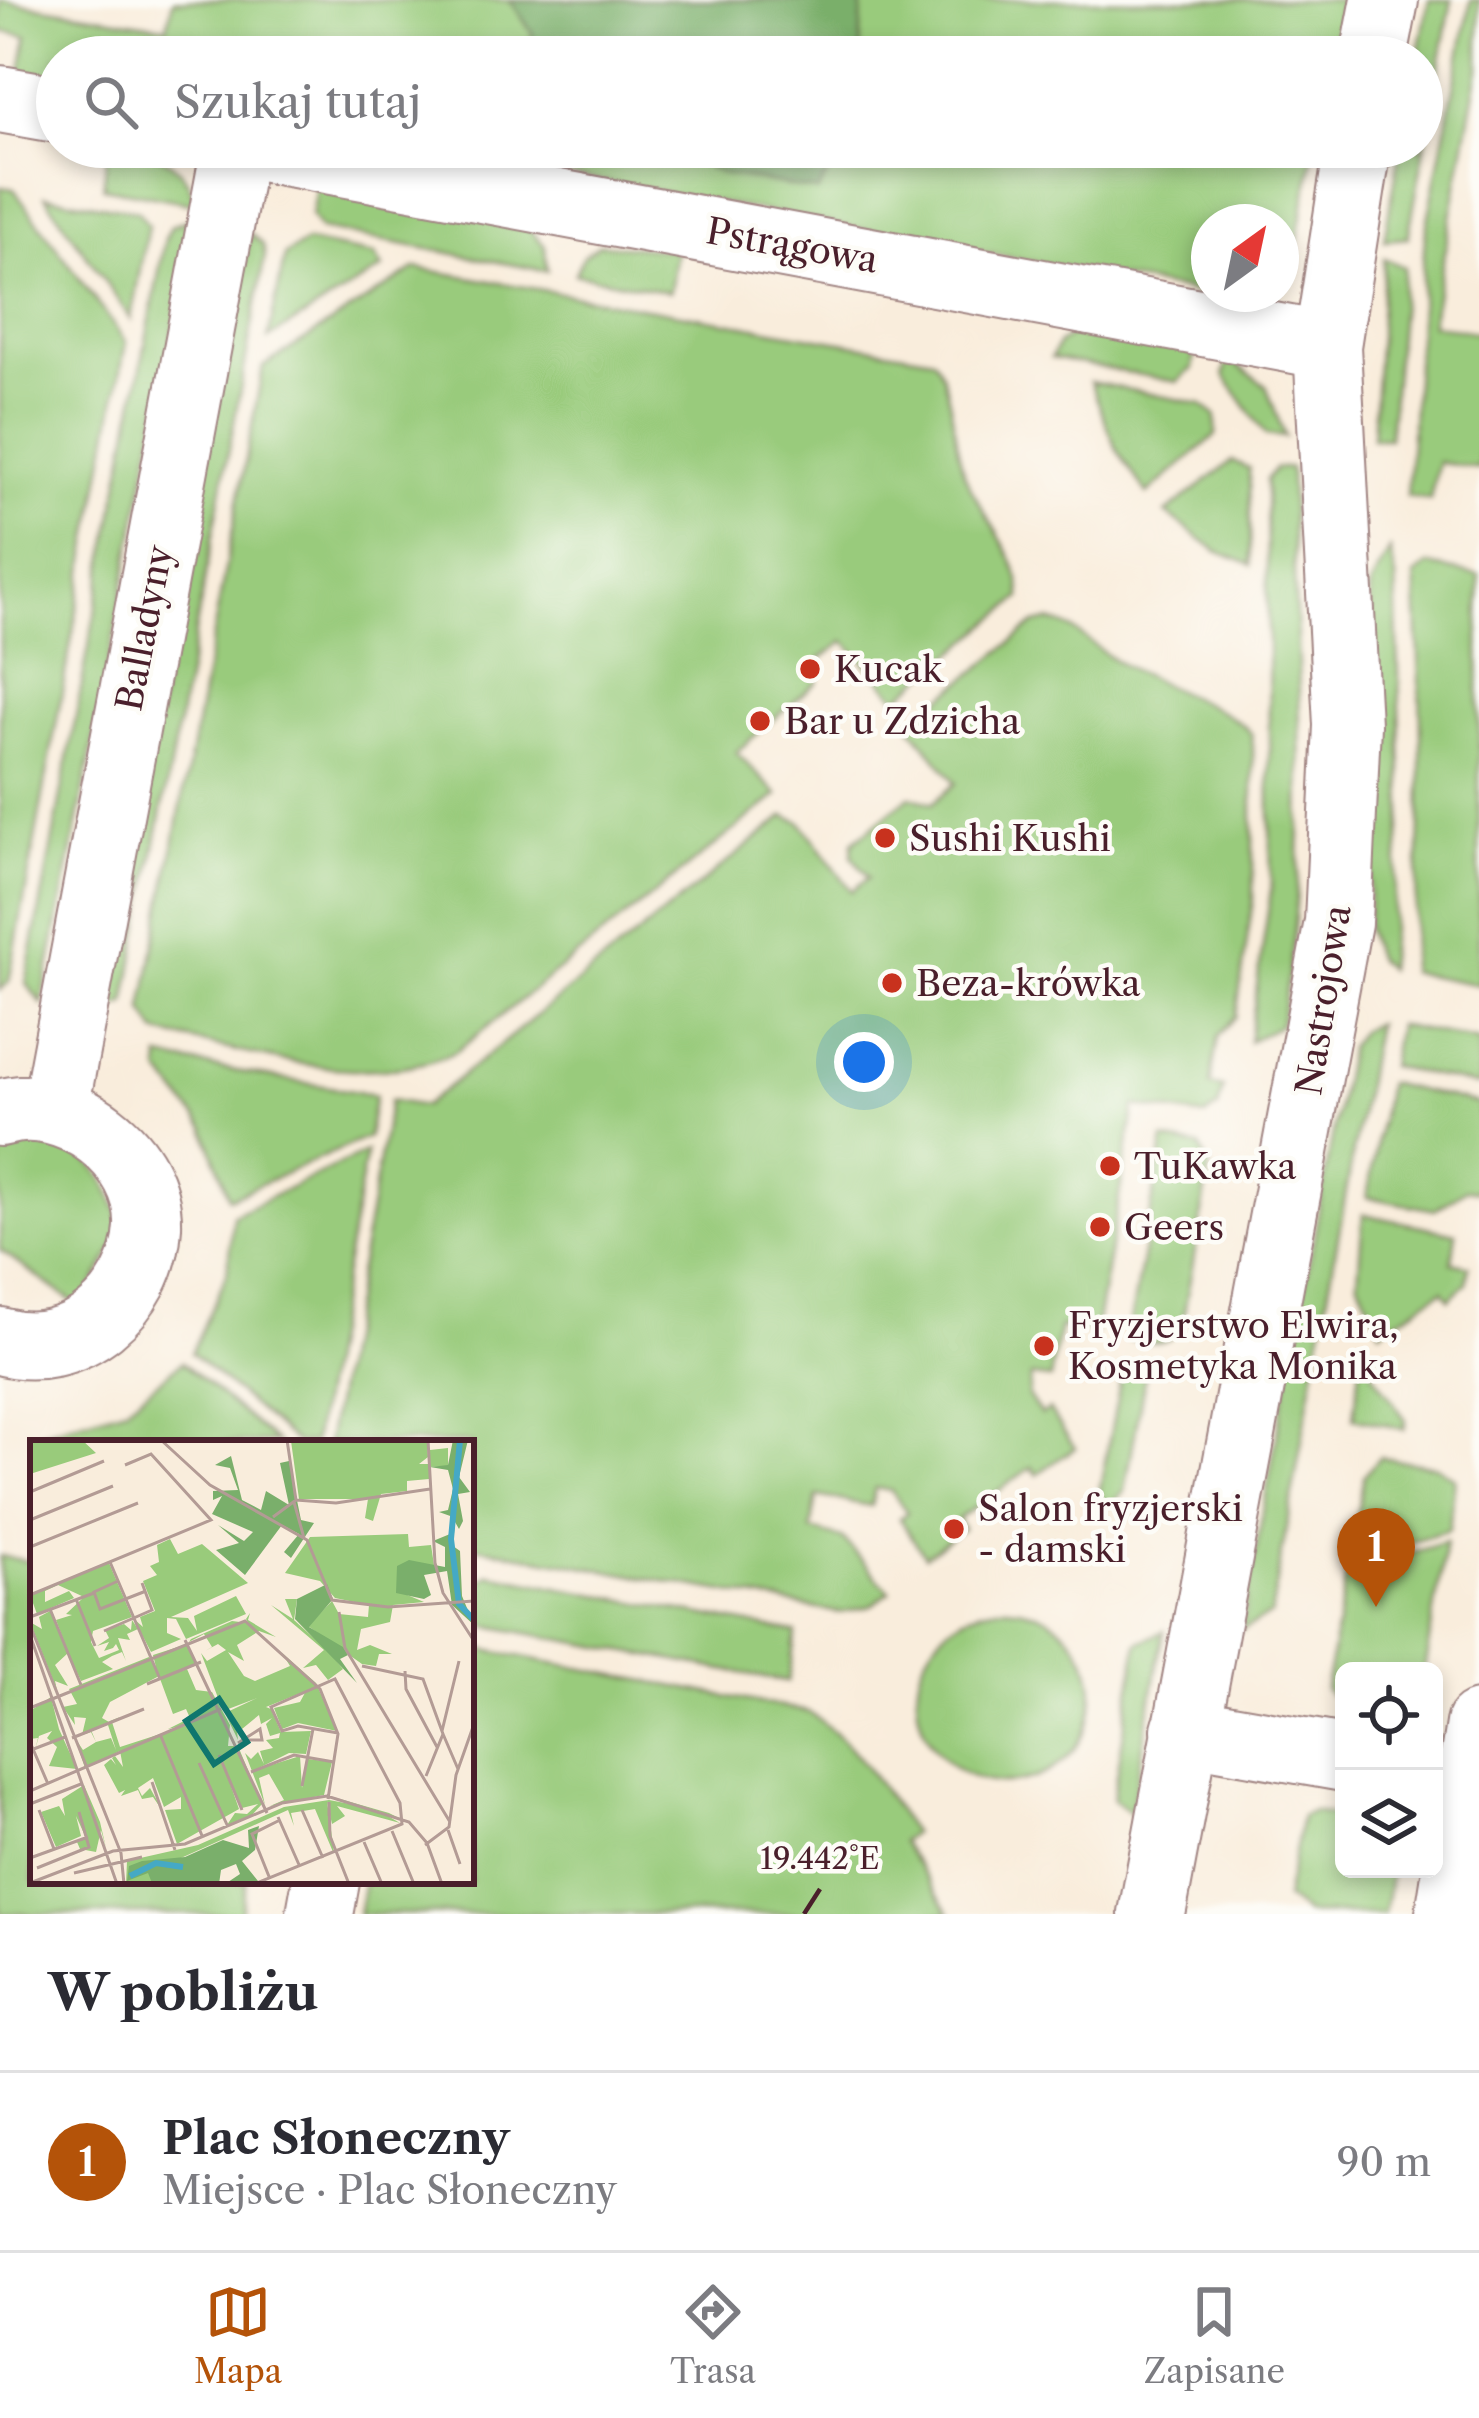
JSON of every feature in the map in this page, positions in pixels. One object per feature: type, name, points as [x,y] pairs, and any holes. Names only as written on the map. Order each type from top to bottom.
[{"type":"street","points":[[1378,36],[1385,0]]},
{"type":"street","points":[[0,99],[36,106]]},
{"type":"street","name":"Balladyny","points":[[0,1340],[36,1347],[84,1333],[124,1296],[144,1250],[148,1224],[141,1193],[125,1163],[87,1124],[27,1111],[230,168]]},
{"type":"street","name":"Pstrągowa","points":[[370,168],[1327,346]]},
{"type":"street","name":"Nastrojowa","points":[[1152,1914],[1321,1029],[1340,902],[1347,725],[1327,346],[1355,168]]},
{"type":"street","points":[[1186,1730],[1335,1755]]},
{"type":"street","points":[[1449,1914],[1461,1759]]},
{"type":"street","points":[[320,1914],[325,1884]]},
{"type":"green space","points":[[0,0],[167,27],[173,0],[1342,0],[1336,36],[36,36],[36,79],[20,76],[27,36],[0,31]]},
{"type":"green space","points":[[510,0],[862,0],[861,36],[533,34]]},
{"type":"green space","points":[[1429,0],[1452,0],[1443,49],[1443,36],[1422,36]]},
{"type":"green space","points":[[1471,0],[1479,0],[1479,69],[1431,324],[1479,333],[1479,469],[1438,462],[1430,500],[1407,496],[1425,235],[1438,168],[1443,168],[1443,143]]},
{"type":"green space","points":[[105,168],[176,168],[195,204],[103,187]]},
{"type":"green space","points":[[534,168],[1311,168],[1299,232],[1299,204],[1191,204],[1191,291]]},
{"type":"green space","points":[[710,168],[831,168],[818,191]]},
{"type":"green space","points":[[1397,168],[1421,168],[1408,238],[1384,240]]},
{"type":"green space","points":[[317,183],[527,226],[545,246],[547,271],[320,229],[311,216]]},
{"type":"green space","points":[[0,187],[14,189],[126,342],[9,982],[0,990]]},
{"type":"green space","points":[[45,196],[138,211],[148,225],[131,319]]},
{"type":"green space","points":[[195,222],[42,1004],[26,983],[165,239],[171,226]]},
{"type":"green space","points":[[250,233],[263,245],[265,256],[126,1004],[100,1012]]},
{"type":"green space","points":[[306,242],[375,255],[383,268],[268,339],[285,255]]},
{"type":"green space","points":[[599,244],[676,250],[670,292],[575,274],[583,256]]},
{"type":"green space","points":[[1384,258],[1404,267],[1389,438],[1372,438]]},
{"type":"green space","points":[[416,268],[933,358],[944,381],[964,473],[1008,553],[1021,598],[898,698],[845,641],[819,660],[817,682],[736,752],[778,795],[457,1051],[422,1063],[347,1069],[269,1058],[157,1033],[143,1009],[263,367]]},
{"type":"green space","points":[[1080,328],[1196,347],[1193,368],[1177,382],[1051,358],[1059,343]]},
{"type":"green space","points":[[1228,358],[1266,386],[1285,437],[1266,435],[1224,375]]},
{"type":"green space","points":[[1090,382],[1201,404],[1216,416],[1216,435],[1147,494],[1117,450]]},
{"type":"green space","points":[[1232,461],[1249,468],[1251,565],[1217,551],[1166,513]]},
{"type":"green space","points":[[1275,468],[1290,468],[1300,747],[1297,886],[1280,1025],[1249,1041],[1271,890],[1266,480]]},
{"type":"green space","points":[[1390,550],[1396,578],[1403,809],[1387,969],[1375,958],[1366,929],[1376,804],[1370,586]]},
{"type":"green space","points":[[1428,565],[1479,575],[1479,985],[1409,972],[1421,774],[1415,576]]},
{"type":"green space","points":[[1058,623],[1128,668],[1229,716],[1252,735],[1253,749],[1253,899],[1236,1016],[1218,1037],[1210,1085],[1223,1088],[1218,1108],[1205,1117],[1135,1106],[1095,1334],[1060,1327],[1050,1379],[1031,1377],[1028,1396],[1041,1415],[1049,1410],[1075,1448],[1037,1474],[1032,1467],[958,1519],[963,1529],[925,1556],[899,1519],[907,1512],[891,1491],[875,1488],[871,1506],[817,1496],[811,1530],[842,1538],[890,1591],[871,1606],[840,1613],[474,1547],[474,1440],[328,1440],[390,1100],[424,1106],[785,816],[801,822],[852,891],[869,877],[852,856],[853,842],[910,796],[933,803],[956,783],[909,724],[1035,624]]},
{"type":"green space","points":[[1376,1023],[1271,1615],[1241,1630],[1349,1046],[1360,1031]]},
{"type":"green space","points":[[1397,1025],[1479,1041],[1479,1086],[1390,1066]]},
{"type":"green space","points":[[161,1058],[375,1095],[368,1137],[229,1198],[205,1128],[160,1072]]},
{"type":"green space","points":[[1387,1083],[1479,1104],[1479,1191],[1466,1189],[1435,1210],[1367,1197]]},
{"type":"green space","points":[[8,1139],[73,1151],[98,1171],[116,1206],[124,1231],[80,1307],[0,1250],[0,1142]]},
{"type":"green space","points":[[1164,1140],[1200,1147],[1210,1168],[1182,1324],[1165,1341],[1152,1343],[1127,1339]]},
{"type":"green space","points":[[366,1152],[314,1440],[292,1440],[191,1353],[227,1274],[233,1215]]},
{"type":"green space","points":[[1363,1214],[1456,1233],[1452,1262],[1469,1266],[1466,1283],[1449,1299],[1443,1290],[1381,1330],[1358,1280]]},
{"type":"green space","points":[[182,1362],[273,1440],[39,1440],[40,1433],[125,1408]]},
{"type":"green space","points":[[1366,1363],[1406,1420],[1404,1429],[1354,1418],[1360,1368]]},
{"type":"green space","points":[[1123,1367],[1146,1370],[1125,1491],[1110,1505],[1099,1493]]},
{"type":"green space","points":[[1380,1457],[1436,1466],[1455,1478],[1449,1530],[1348,1560],[1364,1475]]},
{"type":"green space","points":[[1446,1542],[1426,1662],[1335,1662],[1335,1696],[1325,1688],[1347,1572]]},
{"type":"green space","points":[[0,1556],[30,1561],[30,1884],[245,1884],[240,1914],[0,1914]]},
{"type":"green space","points":[[490,1574],[796,1633],[788,1682],[478,1624],[474,1586]]},
{"type":"green space","points":[[1005,1607],[1039,1614],[1067,1633],[1086,1661],[1093,1695],[1086,1729],[1067,1757],[1039,1776],[1005,1783],[971,1776],[943,1757],[924,1729],[917,1695],[924,1661],[943,1633],[971,1614]]},
{"type":"green space","points":[[1164,1631],[1131,1813],[1113,1800],[1138,1643]]},
{"type":"green space","points":[[474,1649],[808,1712],[853,1751],[878,1783],[912,1833],[901,1841],[950,1914],[358,1914],[363,1884],[474,1884]]},
{"type":"green space","points":[[1314,1811],[1335,1816],[1335,1878],[1390,1878],[1384,1914],[1305,1914],[1285,1899],[1301,1816]]},
{"type":"place","name":"Kucak","points":[[810,669]]},
{"type":"place","name":"Bar u Zdzicha","points":[[760,721]]},
{"type":"place","name":"Sushi Kushi","points":[[885,838]]},
{"type":"place","name":"Beza-krówka","points":[[892,983]]},
{"type":"place","name":"TuKawka","points":[[1110,1166]]},
{"type":"place","name":"Geers","points":[[1100,1227]]},
{"type":"place","name":"Fryzjerstwo Elwira, Kosmetyka Monika","points":[[1044,1346]]},
{"type":"place","name":"Salon fryzjerski - damski","points":[[954,1529]]},
{"type":"place","name":"Plac Słoneczny","points":[[1376,1607]]}]
